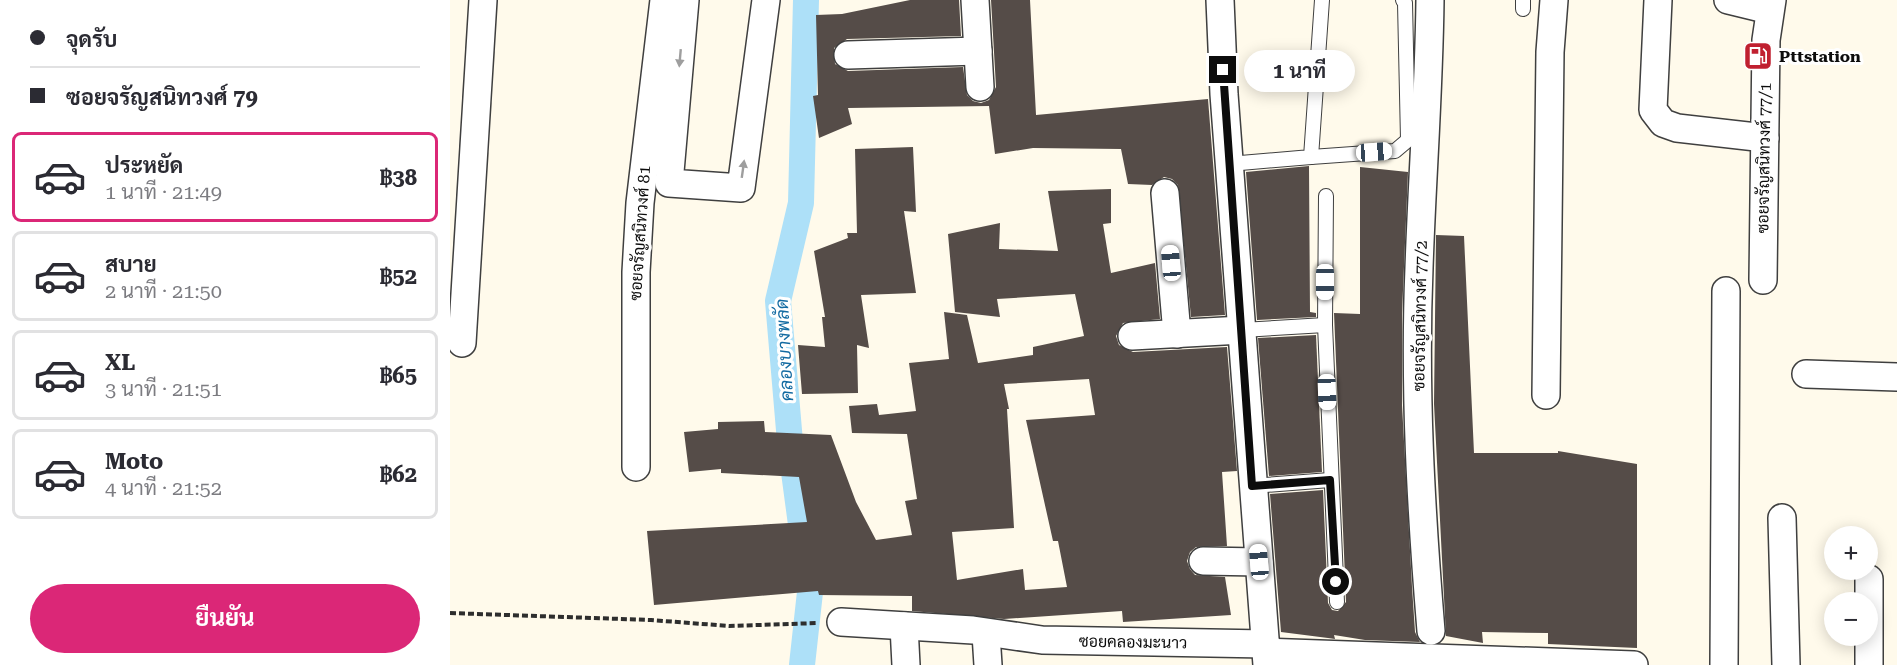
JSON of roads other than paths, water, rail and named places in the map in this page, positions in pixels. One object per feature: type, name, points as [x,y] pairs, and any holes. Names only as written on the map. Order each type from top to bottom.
[{"type":"street","points":[[462,343],[483,0]]},
{"type":"street","name":"ซอยจรัญสนิทวงศ์ 81","points":[[636,467],[636,272],[640,203],[664,0]]},
{"type":"street","points":[[685,0],[669,183],[741,188],[766,0]]},
{"type":"street","points":[[975,0],[980,87]]},
{"type":"street","points":[[1220,0],[1229,164],[1266,654]]},
{"type":"street","name":"ซอยจรัญสนิทวงศ์ 77/2","points":[[1430,0],[1429,93],[1419,267],[1418,365],[1419,481],[1431,631]]},
{"type":"street","points":[[1546,394],[1550,52],[1554,0]]},
{"type":"street","points":[[1659,0],[1653,110],[1662,123],[1677,128],[1765,138]]},
{"type":"street","points":[[1728,0],[1770,5]]},
{"type":"street","name":"ซอยจรัญสนิทวงศ์ 77/1","points":[[1763,280],[1770,5]]},
{"type":"street","points":[[848,55],[978,51]]},
{"type":"street","points":[[1165,193],[1178,334]]},
{"type":"street","points":[[1724,665],[1726,291]]},
{"type":"street","points":[[1132,336],[1242,330]]},
{"type":"street","points":[[1806,374],[1897,377]]},
{"type":"street","points":[[1782,519],[1786,665]]},
{"type":"street","points":[[1203,561],[1259,562]]},
{"type":"street","points":[[1869,580],[1869,665]]},
{"type":"street","name":"ซอยคลองมะนาว","points":[[831,623],[973,630],[993,635],[1042,640],[1079,653],[1266,654],[1388,661],[1634,665]]},
{"type":"street","points":[[904,626],[906,665]]},
{"type":"street","points":[[988,665],[993,635]]},
{"type":"lane","points":[[1311,157],[1322,0]]},
{"type":"lane","points":[[1229,164],[1395,151],[1408,140],[1406,27],[1402,0]]},
{"type":"lane","points":[[1326,196],[1325,325],[1337,602]]},
{"type":"lane","points":[[1242,330],[1325,325]]},
{"type":"lane","points":[[1252,486],[1330,480]]},
{"type":"waterway","name":"คลองบางพลัด","points":[[802,665],[810,592],[790,442],[778,301],[801,203],[806,0]]},
{"type":"place","name":"Pttstation","points":[[1758,56]]}]
